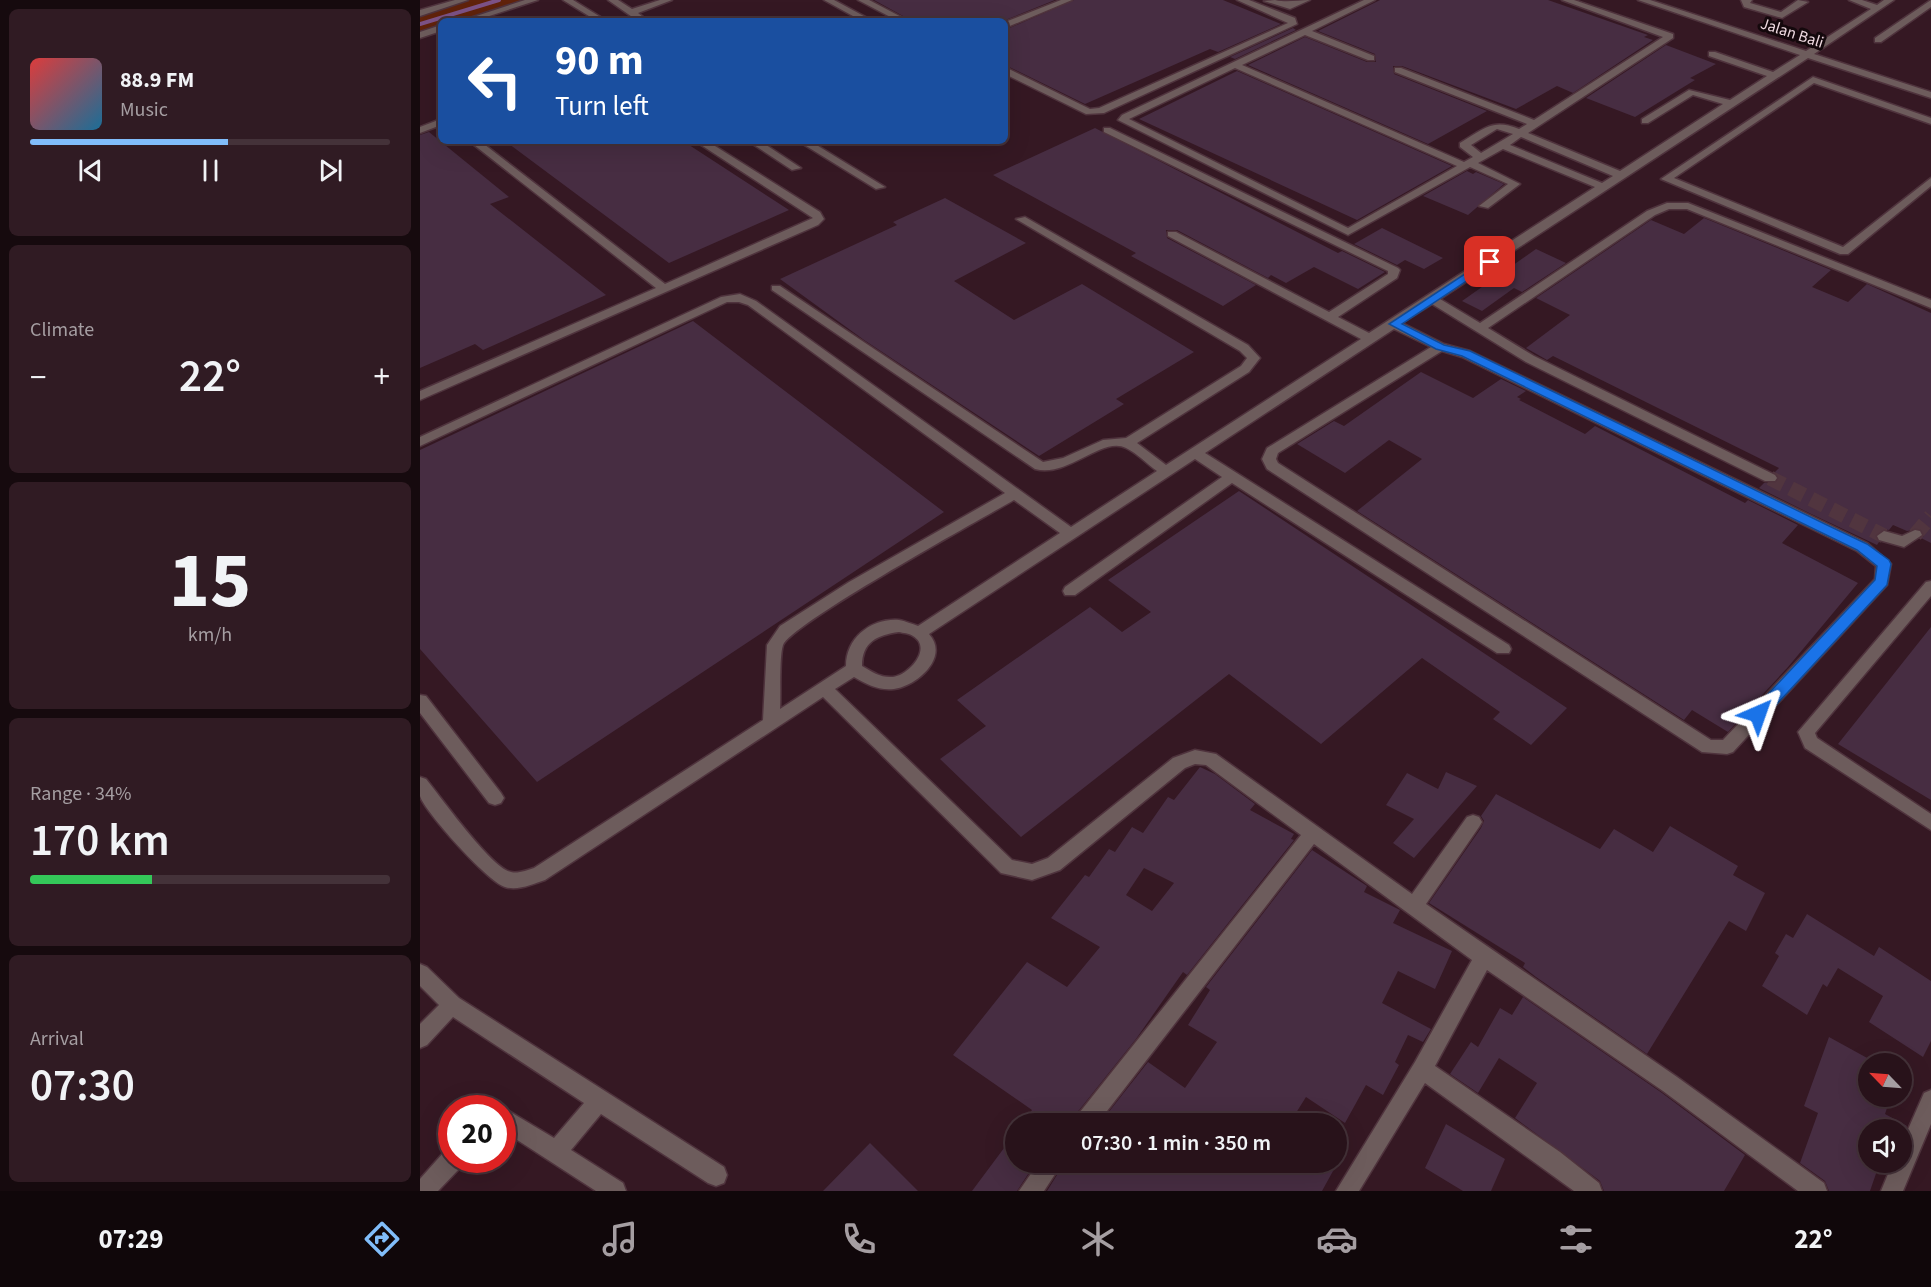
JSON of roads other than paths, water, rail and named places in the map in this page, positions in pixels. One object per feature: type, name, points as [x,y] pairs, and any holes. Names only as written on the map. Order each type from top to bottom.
[{"type":"street","points":[[420,13],[464,0]]},
{"type":"street","points":[[475,18],[534,0]]},
{"type":"street","points":[[567,0],[598,18]]},
{"type":"street","points":[[612,0],[639,18]]},
{"type":"street","points":[[630,13],[668,0]]},
{"type":"street","points":[[828,0],[863,18]]},
{"type":"street","points":[[862,0],[899,18]]},
{"type":"street","points":[[1008,24],[1068,0]]},
{"type":"street","points":[[1008,71],[1095,113],[1293,24],[1292,20],[1241,0]]},
{"type":"street","points":[[1265,0],[1285,6],[1306,0]]},
{"type":"street","points":[[1371,0],[1233,64],[1123,120],[1345,232],[1502,145],[1670,36],[1566,0]]},
{"type":"street","name":"Jalan Bali","points":[[1642,0],[1931,95]]},
{"type":"street","points":[[1748,0],[1744,2],[1747,5],[1782,15],[1803,4],[1802,0]]},
{"type":"street","points":[[1853,0],[1878,8]]},
{"type":"street","points":[[920,632],[1605,188],[1890,0]]},
{"type":"street","points":[[1878,40],[1931,3]]},
{"type":"street","points":[[420,35],[438,29]]},
{"type":"street","points":[[1304,31],[1371,58]]},
{"type":"street","points":[[1712,54],[1776,76]]},
{"type":"street","points":[[1233,64],[1515,184],[1484,206]]},
{"type":"street","points":[[1398,70],[1535,124]]},
{"type":"street","points":[[1931,121],[1813,80],[1666,179],[1844,252],[1931,181]]},
{"type":"street","points":[[1645,121],[1692,92],[1733,104]]},
{"type":"street","points":[[420,130],[438,123]]},
{"type":"street","points":[[1480,157],[1466,148],[1466,143],[1495,126],[1521,133],[1623,176]]},
{"type":"street","points":[[1107,130],[1394,270],[1393,276],[1332,316]]},
{"type":"street","points":[[478,144],[664,289]]},
{"type":"street","points":[[420,396],[819,219],[816,214],[705,144]]},
{"type":"street","points":[[758,144],[796,168]]},
{"type":"street","points":[[808,144],[880,187]]},
{"type":"street","points":[[1502,145],[1605,188]]},
{"type":"street","points":[[1479,329],[1651,213],[1677,205],[1688,206],[1931,304]]},
{"type":"street","points":[[1022,219],[1244,348],[1254,358],[1245,369],[1128,443]]},
{"type":"street","points":[[1172,234],[1332,316],[1371,339]]},
{"type":"street","points":[[776,288],[1040,466],[1058,465],[1093,447],[1113,440],[1128,443],[1167,471]]},
{"type":"street","points":[[420,442],[726,299],[740,298],[752,303],[1071,534]]},
{"type":"street","points":[[1433,299],[1530,359],[1770,478]]},
{"type":"street","points":[[1394,324],[1440,347],[1466,354],[1862,547],[1884,564],[1882,581],[1727,747],[1708,747],[1272,466],[1269,459],[1272,451],[1440,347]]},
{"type":"street","points":[[1195,453],[1503,649]]},
{"type":"street","points":[[1070,591],[1233,476]]},
{"type":"street","points":[[771,723],[775,645],[785,630],[854,586],[1015,494]]},
{"type":"street","points":[[1884,536],[1904,542],[1915,536]]},
{"type":"street","points":[[1931,586],[1806,732],[1811,743],[1931,822]]},
{"type":"street","points":[[899,626],[920,632],[928,642],[930,650],[920,671],[906,679],[880,684],[867,680],[854,669],[853,654],[865,637],[875,630],[899,626]]},
{"type":"street","points":[[420,784],[490,869],[506,880],[522,879],[539,874],[854,669]]},
{"type":"street","points":[[824,688],[1007,867],[1032,872],[1054,864],[1179,763],[1195,757],[1210,759],[1484,957],[1670,1084],[1816,1191]]},
{"type":"street","points":[[420,701],[495,798]]},
{"type":"street","points":[[1413,906],[1473,822]]},
{"type":"street","points":[[1092,1113],[1313,833]]},
{"type":"street","points":[[1347,1191],[1422,1069],[1484,957]]},
{"type":"street","points":[[424,985],[716,1175]]},
{"type":"street","points":[[420,1038],[452,1005]]},
{"type":"street","points":[[1422,1069],[1552,1160],[1591,1191]]},
{"type":"street","points":[[1892,1191],[1931,1100]]},
{"type":"street","points":[[556,1152],[599,1101]]},
{"type":"street","points":[[516,1126],[615,1191]]},
{"type":"street","points":[[424,1191],[440,1173]]},
{"type":"street","points":[[1030,1191],[1044,1173]]},
{"type":"waterway","points":[[440,18],[499,0]]},
{"type":"waterway","points":[[420,24],[438,19]]},
{"type":"tunnel","points":[[1770,478],[1884,536]]},
{"type":"tunnel","points":[[1915,535],[1931,516]]}]
